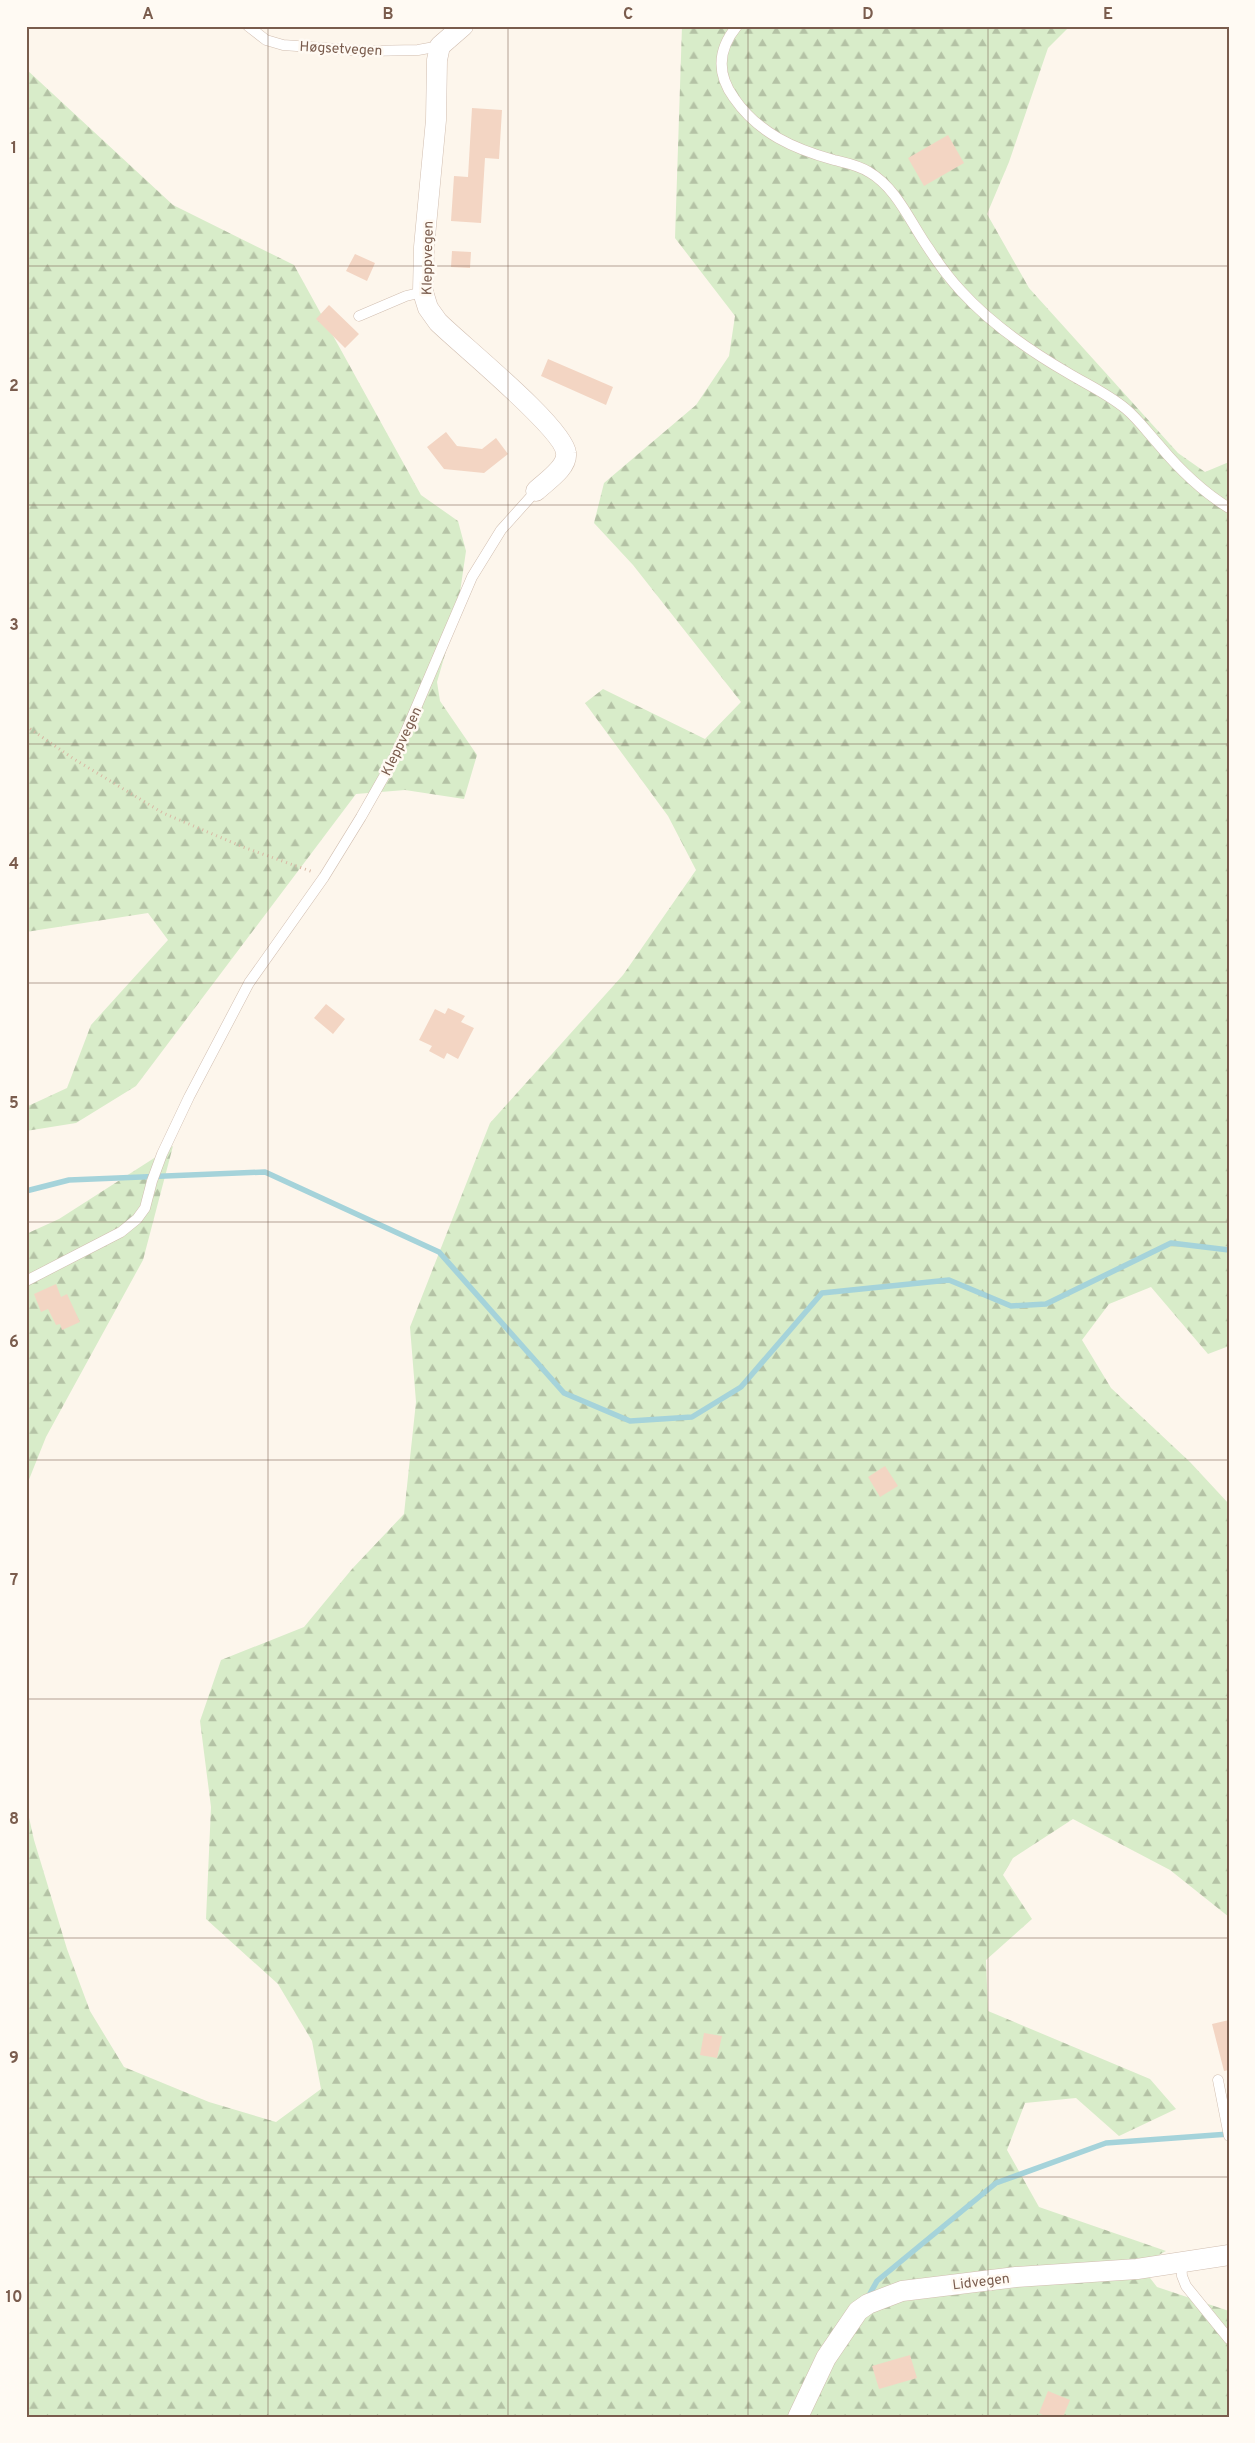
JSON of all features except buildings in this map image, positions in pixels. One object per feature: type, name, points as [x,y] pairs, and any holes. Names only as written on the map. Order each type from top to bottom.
[{"type":"street","points":[[440,46],[463,26]]},
{"type":"street","name":"Kleppvegen","points":[[440,46],[424,247],[423,292],[428,308],[438,322],[528,406],[563,443],[566,454],[564,463],[536,491]]},
{"type":"street","name":"Lidvegen","points":[[798,2417],[826,2358],[858,2311],[868,2304],[902,2291],[952,2284],[997,2281],[1016,2277],[1137,2269],[1229,2254]]},
{"type":"lane","name":"Høgsetvegen","points":[[248,26],[266,40],[283,45],[365,51],[418,50],[440,46]]},
{"type":"lane","points":[[737,26],[726,40],[722,52],[722,68],[727,86],[734,98],[764,130],[795,148],[854,164],[870,172],[883,183],[899,202],[934,257],[961,291],[978,308],[1037,354],[1096,387],[1127,410],[1192,480],[1229,508]]},
{"type":"lane","points":[[359,316],[406,296],[423,292]]},
{"type":"lane","name":"Kleppvegen","points":[[26,1281],[121,1232],[137,1219],[146,1208],[152,1181],[162,1154],[218,1040],[249,983],[324,878],[395,757],[472,577],[501,530],[536,491]]},
{"type":"lane","points":[[1218,2080],[1229,2136]]},
{"type":"lane","points":[[1181,2261],[1182,2276],[1186,2286],[1229,2339]]},
{"type":"path","points":[[26,726],[74,759],[164,813],[243,847],[306,868],[324,878]]},
{"type":"green space","points":[[682,26],[1070,26],[1048,48],[1009,162],[987,214],[1029,288],[1178,453],[1205,472],[1229,462],[1229,1346],[1208,1354],[1151,1287],[1109,1304],[1082,1340],[1111,1388],[1190,1462],[1229,1504],[1229,1917],[1170,1870],[1073,1819],[1013,1858],[1003,1875],[1032,1919],[986,1960],[988,2011],[1150,2079],[1176,2109],[1119,2136],[1076,2098],[1025,2103],[1007,2150],[1039,2207],[1166,2251],[1140,2265],[1157,2287],[1229,2311],[1229,2417],[26,2417],[26,1804],[34,1840],[67,1949],[90,2011],[124,2067],[209,2102],[276,2122],[321,2089],[312,2041],[278,1984],[206,1919],[211,1807],[200,1721],[221,1660],[304,1627],[352,1569],[404,1514],[416,1402],[410,1327],[490,1123],[623,975],[696,870],[668,816],[585,703],[603,689],[705,739],[741,702],[633,565],[594,523],[604,483],[696,405],[729,356],[735,316],[675,238]]},
{"type":"green space","points":[[26,69],[173,205],[294,265],[421,495],[458,521],[466,551],[457,613],[437,682],[440,701],[477,755],[464,799],[405,790],[356,794],[136,1086],[76,1123],[26,1131],[26,1107],[67,1088],[91,1025],[168,940],[148,913],[26,932]]},
{"type":"green space","points":[[173,1146],[143,1260],[46,1437],[26,1487],[26,1234],[59,1219]]},
{"type":"waterway","points":[[26,1191],[69,1180],[265,1172],[439,1252],[564,1393],[630,1421],[692,1417],[741,1387],[822,1293],[949,1280],[1011,1306],[1046,1304],[1171,1243],[1229,1250]]},
{"type":"waterway","points":[[867,2299],[877,2281],[996,2183],[1106,2143],[1229,2134]]}]
